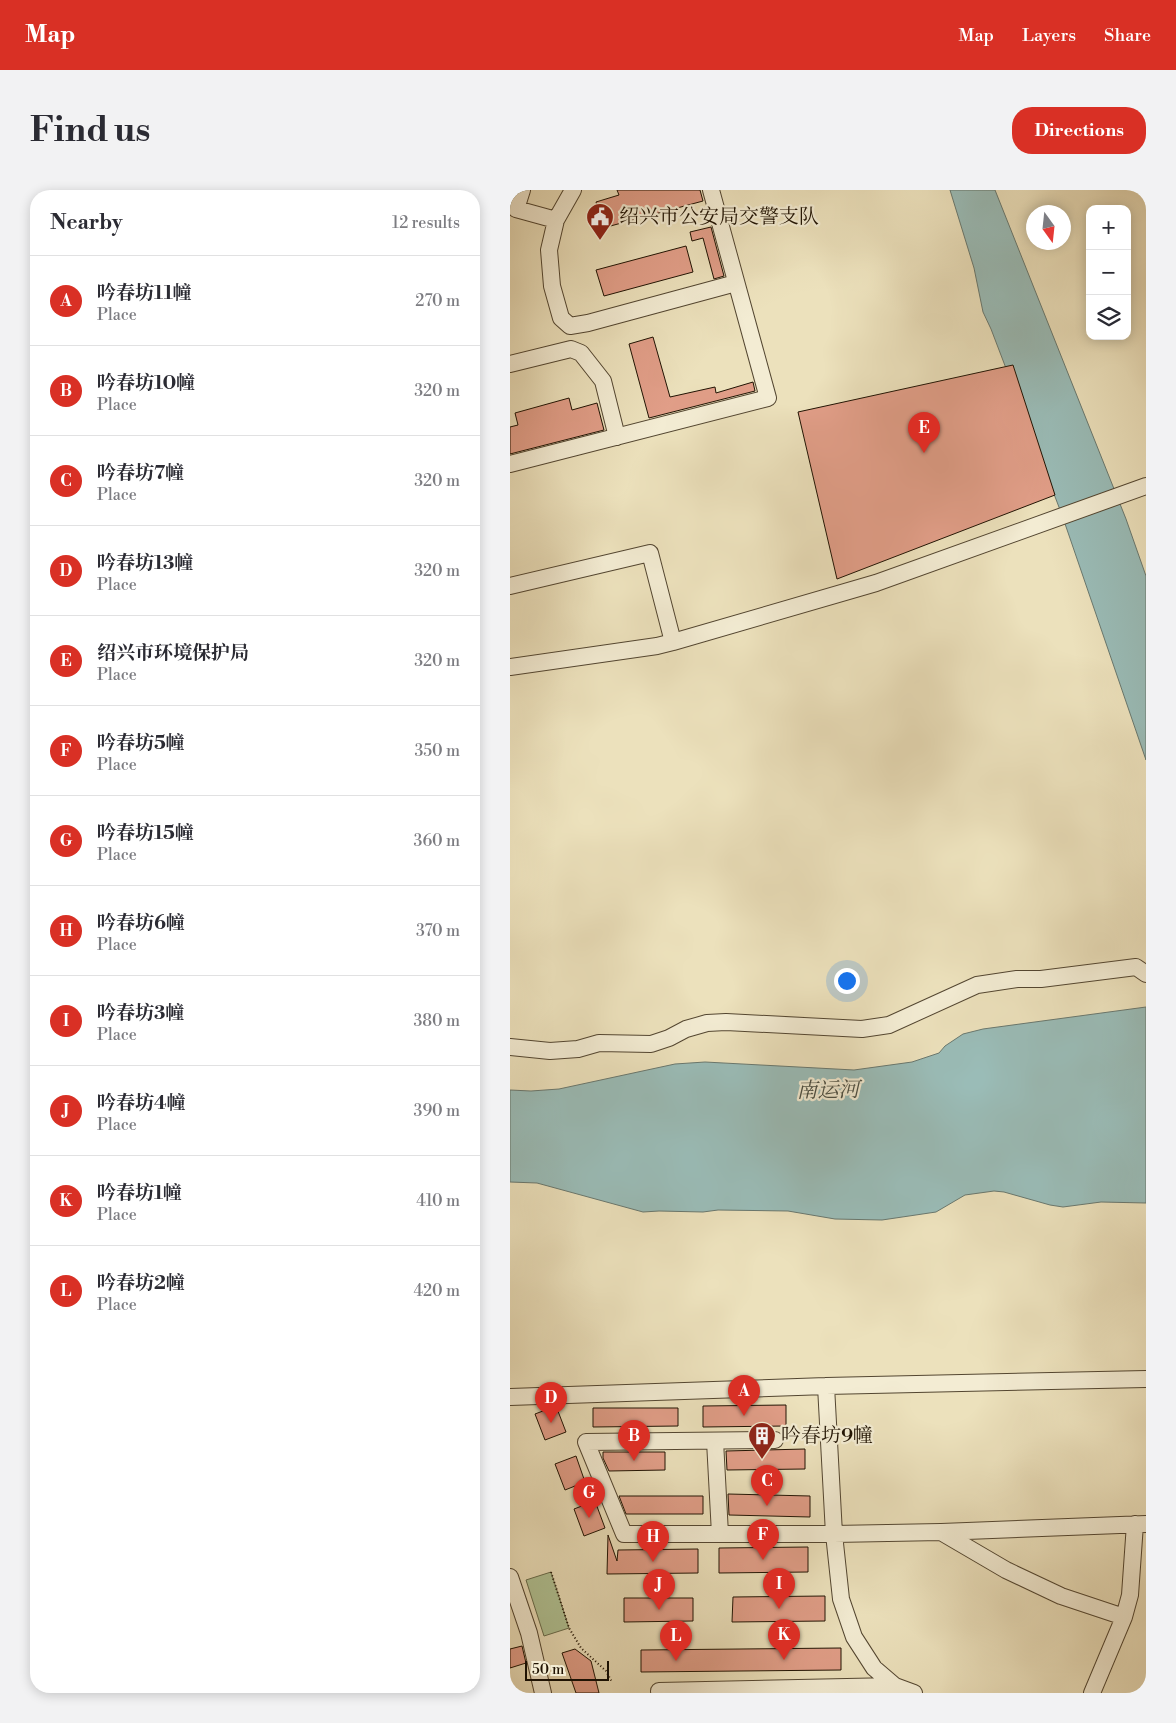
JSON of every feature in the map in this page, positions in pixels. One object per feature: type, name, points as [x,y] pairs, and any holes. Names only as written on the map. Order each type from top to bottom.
[{"type":"street","points":[[522,190],[513,208],[556,220]]},
{"type":"street","points":[[573,190],[556,220],[549,250],[552,286],[561,318],[570,326],[588,323],[736,283]]},
{"type":"street","points":[[510,464],[768,398],[711,190]]},
{"type":"street","points":[[510,364],[571,350],[581,353],[603,381],[617,437]]},
{"type":"street","points":[[510,667],[657,646],[673,642],[876,583],[1140,488]]},
{"type":"street","points":[[510,586],[650,553],[673,642]]},
{"type":"street","points":[[510,1046],[550,1052],[599,1043],[650,1044],[669,1038],[686,1029],[707,1023],[726,1022],[862,1029],[889,1025],[977,985],[1136,967],[1146,974]]},
{"type":"street","points":[[510,1397],[826,1386],[1146,1379]]},
{"type":"street","points":[[826,1386],[834,1534],[841,1599],[854,1636],[874,1668],[895,1686],[914,1693]]},
{"type":"street","points":[[775,1440],[586,1442],[624,1534],[941,1532],[1140,1524],[1130,1595],[1124,1617],[1092,1693]]},
{"type":"street","points":[[715,1441],[720,1534]]},
{"type":"street","points":[[941,1532],[1006,1570],[1061,1596],[1124,1617]]},
{"type":"street","points":[[510,1578],[529,1633],[543,1693]]},
{"type":"street","points":[[659,1691],[895,1686]]},
{"type":"path","points":[[551,1572],[569,1628],[580,1648],[606,1671],[612,1682]]},
{"type":"green space","points":[[551,1572],[569,1628],[544,1636],[526,1580]]},
{"type":"water","points":[[950,190],[995,190],[1126,519],[1146,576],[1146,760],[1062,515],[983,312],[974,268]]},
{"type":"water","name":"南运河","points":[[1146,1007],[1146,1203],[1101,1202],[1063,1207],[994,1191],[965,1195],[936,1212],[882,1220],[835,1219],[788,1211],[643,1212],[537,1183],[510,1182],[510,1090],[559,1089],[675,1064],[705,1062],[854,1070],[912,1062],[939,1053],[945,1046],[963,1034],[983,1029]]},
{"type":"building","points":[[617,190],[700,190],[703,201],[603,228],[596,202],[619,195]]},
{"type":"building","points":[[711,227],[724,276],[714,279],[703,238],[692,241],[690,232]]},
{"type":"building","points":[[686,246],[693,272],[604,296],[596,270]]},
{"type":"building","points":[[653,337],[670,397],[715,387],[716,393],[753,382],[755,391],[649,418],[629,344]]},
{"type":"building","points":[[1013,365],[1055,495],[837,579],[798,412]]},
{"type":"building","points":[[569,398],[572,410],[597,403],[604,430],[510,454],[510,427],[518,425],[515,413]]},
{"type":"building","points":[[786,1405],[786,1426],[703,1427],[703,1406]]},
{"type":"building","points":[[556,1406],[566,1432],[545,1440],[535,1414]]},
{"type":"building","points":[[593,1408],[678,1408],[678,1426],[593,1427]]},
{"type":"building","name":"吟春坊9幢","points":[[805,1449],[805,1469],[727,1470],[726,1451]]},
{"type":"building","points":[[603,1452],[665,1452],[665,1470],[609,1471],[603,1458]]},
{"type":"building","points":[[576,1456],[585,1482],[565,1490],[555,1464]]},
{"type":"building","points":[[728,1494],[810,1496],[810,1517],[729,1515]]},
{"type":"building","points":[[619,1496],[703,1496],[703,1514],[626,1514]]},
{"type":"building","points":[[595,1501],[605,1528],[584,1536],[574,1509]]},
{"type":"building","points":[[608,1535],[617,1561],[618,1550],[698,1549],[698,1573],[607,1574]]},
{"type":"building","points":[[808,1547],[808,1572],[719,1573],[719,1548]]},
{"type":"building","points":[[825,1596],[825,1621],[732,1622],[733,1597]]},
{"type":"building","points":[[624,1598],[693,1598],[693,1621],[624,1622]]},
{"type":"building","points":[[522,1646],[526,1663],[510,1668],[510,1649]]},
{"type":"building","points":[[841,1648],[841,1670],[641,1672],[641,1650]]},
{"type":"building","points":[[575,1649],[591,1661],[599,1693],[576,1693],[562,1653]]},
{"type":"place","name":"绍兴市公安局交警支队","points":[[600,241]]},
{"type":"place","name":"绍兴市环境保护局","points":[[924,453]]},
{"type":"place","name":"吟春坊11幢","points":[[744,1416]]},
{"type":"place","name":"吟春坊13幢","points":[[551,1423]]},
{"type":"place","name":"吟春坊9幢","points":[[762,1460]]},
{"type":"place","name":"吟春坊10幢","points":[[634,1461]]},
{"type":"place","name":"吟春坊7幢","points":[[767,1506]]},
{"type":"place","name":"吟春坊15幢","points":[[589,1518]]},
{"type":"place","name":"吟春坊5幢","points":[[763,1560]]},
{"type":"place","name":"吟春坊6幢","points":[[653,1562]]},
{"type":"place","name":"吟春坊3幢","points":[[779,1609]]},
{"type":"place","name":"吟春坊4幢","points":[[659,1610]]},
{"type":"place","name":"吟春坊1幢","points":[[784,1660]]},
{"type":"place","name":"吟春坊2幢","points":[[676,1661]]}]
